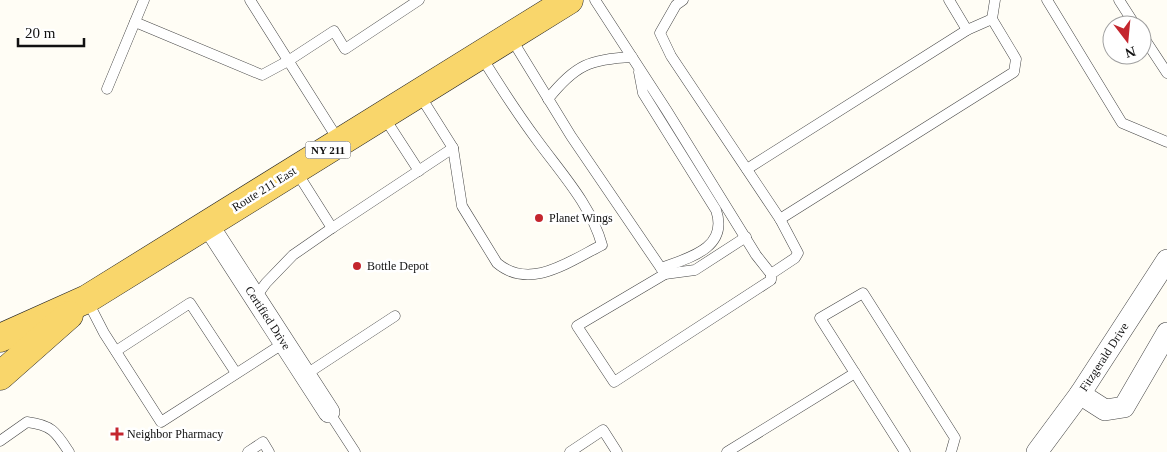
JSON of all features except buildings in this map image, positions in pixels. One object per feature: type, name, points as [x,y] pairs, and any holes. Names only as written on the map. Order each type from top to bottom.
[{"type":"main road","name":"Route 211 East","points":[[0,338],[87,300],[569,0]]},
{"type":"main road","name":"Route 211 East","points":[[0,376],[87,300]]},
{"type":"street","name":"Certified Drive","points":[[208,225],[329,412]]},
{"type":"street","name":"Fitzgerald Drive","points":[[1037,452],[1080,394],[1167,260]]},
{"type":"street","points":[[1080,394],[1105,410],[1124,407],[1167,333]]},
{"type":"lane","points":[[107,89],[144,0]]},
{"type":"lane","points":[[250,0],[340,142]]},
{"type":"lane","points":[[135,22],[262,75],[288,61],[334,31],[345,49],[419,0]]},
{"type":"lane","points":[[595,0],[756,255],[772,274]]},
{"type":"lane","points":[[638,66],[643,93],[716,210],[719,230],[711,244],[663,271],[577,326],[614,382],[771,280],[772,274],[795,258],[798,253],[780,218],[671,56],[660,33],[676,5],[682,0]]},
{"type":"lane","points":[[949,0],[967,30]]},
{"type":"lane","points":[[780,218],[1014,72],[1016,59],[992,19],[995,0]]},
{"type":"lane","points":[[1047,0],[1122,123],[1167,142]]},
{"type":"lane","points":[[1119,0],[1129,15]]},
{"type":"lane","points":[[747,169],[967,30],[992,19]]},
{"type":"lane","points":[[510,37],[571,136],[663,271]]},
{"type":"lane","points":[[1152,50],[1167,73]]},
{"type":"lane","points":[[419,93],[453,148],[462,206],[497,263],[504,269],[530,275],[544,273],[554,270],[602,245],[598,232],[576,193],[536,139],[480,55]]},
{"type":"lane","points":[[548,99],[560,84],[581,66],[605,58],[632,57]]},
{"type":"lane","points":[[384,115],[419,171]]},
{"type":"lane","points":[[255,298],[266,283],[293,255],[453,148]]},
{"type":"lane","points":[[296,170],[332,228]]},
{"type":"lane","points":[[663,271],[695,270],[746,237]]},
{"type":"lane","points":[[905,452],[820,318],[863,293],[955,438],[951,452]]},
{"type":"lane","points":[[87,300],[104,333],[161,422],[284,343]]},
{"type":"lane","points":[[116,351],[190,303],[236,374]]},
{"type":"lane","points":[[305,375],[395,316]]},
{"type":"lane","points":[[727,452],[855,372]]},
{"type":"lane","points":[[329,412],[355,452]]},
{"type":"lane","points":[[0,442],[28,422],[42,424],[56,431],[69,452]]},
{"type":"lane","points":[[570,452],[603,430],[617,452]]},
{"type":"lane","points":[[248,452],[262,442],[269,452]]},
{"type":"place","name":"Planet Wings","points":[[539,218]]},
{"type":"place","name":"Bottle Depot","points":[[357,266]]},
{"type":"place","name":"Neighbor Pharmacy","points":[[117,434]]}]
